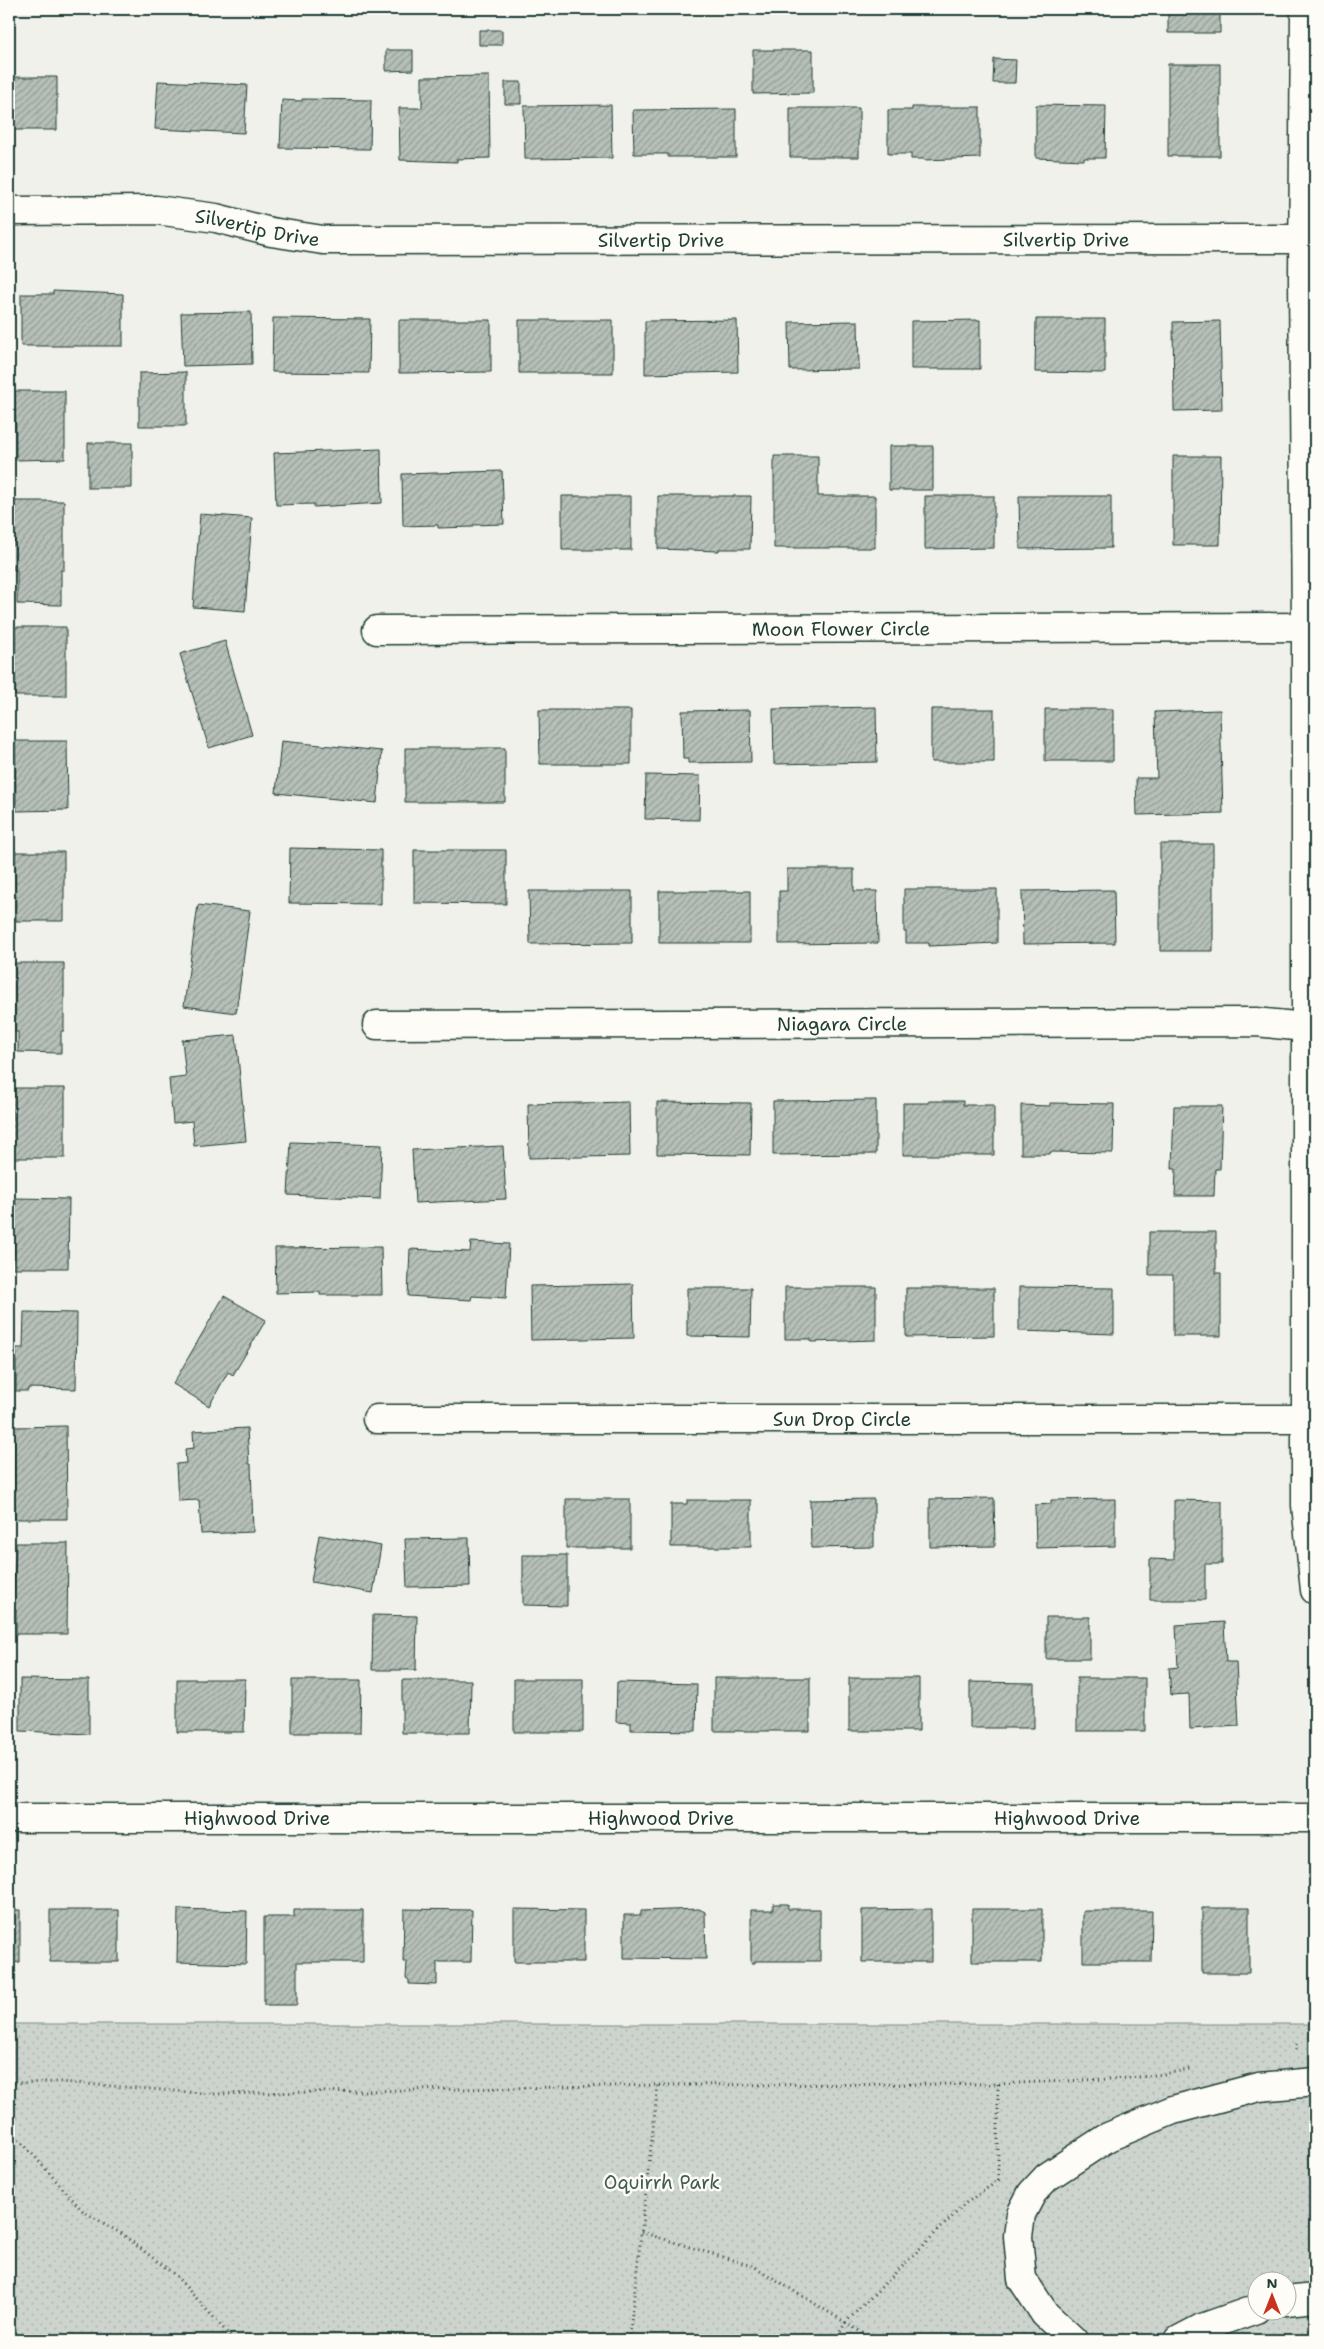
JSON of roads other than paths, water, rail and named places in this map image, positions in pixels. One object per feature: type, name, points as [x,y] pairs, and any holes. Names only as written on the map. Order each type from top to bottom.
[{"type":"street","points":[[1304,9],[1309,239],[1306,627],[1311,1027],[1306,1505],[1315,1590]]},
{"type":"street","name":"Silvertip Drive","points":[[9,211],[156,210],[216,218],[271,232],[323,240],[1309,239]]},
{"type":"street","name":"Moon Flower Circle","points":[[377,630],[1306,627]]},
{"type":"street","name":"Niagara Circle","points":[[377,1025],[1256,1022],[1311,1027]]},
{"type":"street","name":"Sun Drop Circle","points":[[377,1419],[1306,1419]]},
{"type":"street","name":"Highwood Drive","points":[[9,1818],[1315,1818]]},
{"type":"street","points":[[1073,2340],[1045,2314],[1022,2279],[1018,2236],[1021,2214],[1032,2194],[1047,2177],[1108,2137],[1173,2110],[1259,2086],[1315,2082]]},
{"type":"street","points":[[1296,2300],[1315,2298]]},
{"type":"street","points":[[1179,2340],[1202,2328],[1246,2313]]},
{"type":"park label","name":"Oquirrh Park","points":[[662,2182]]}]
